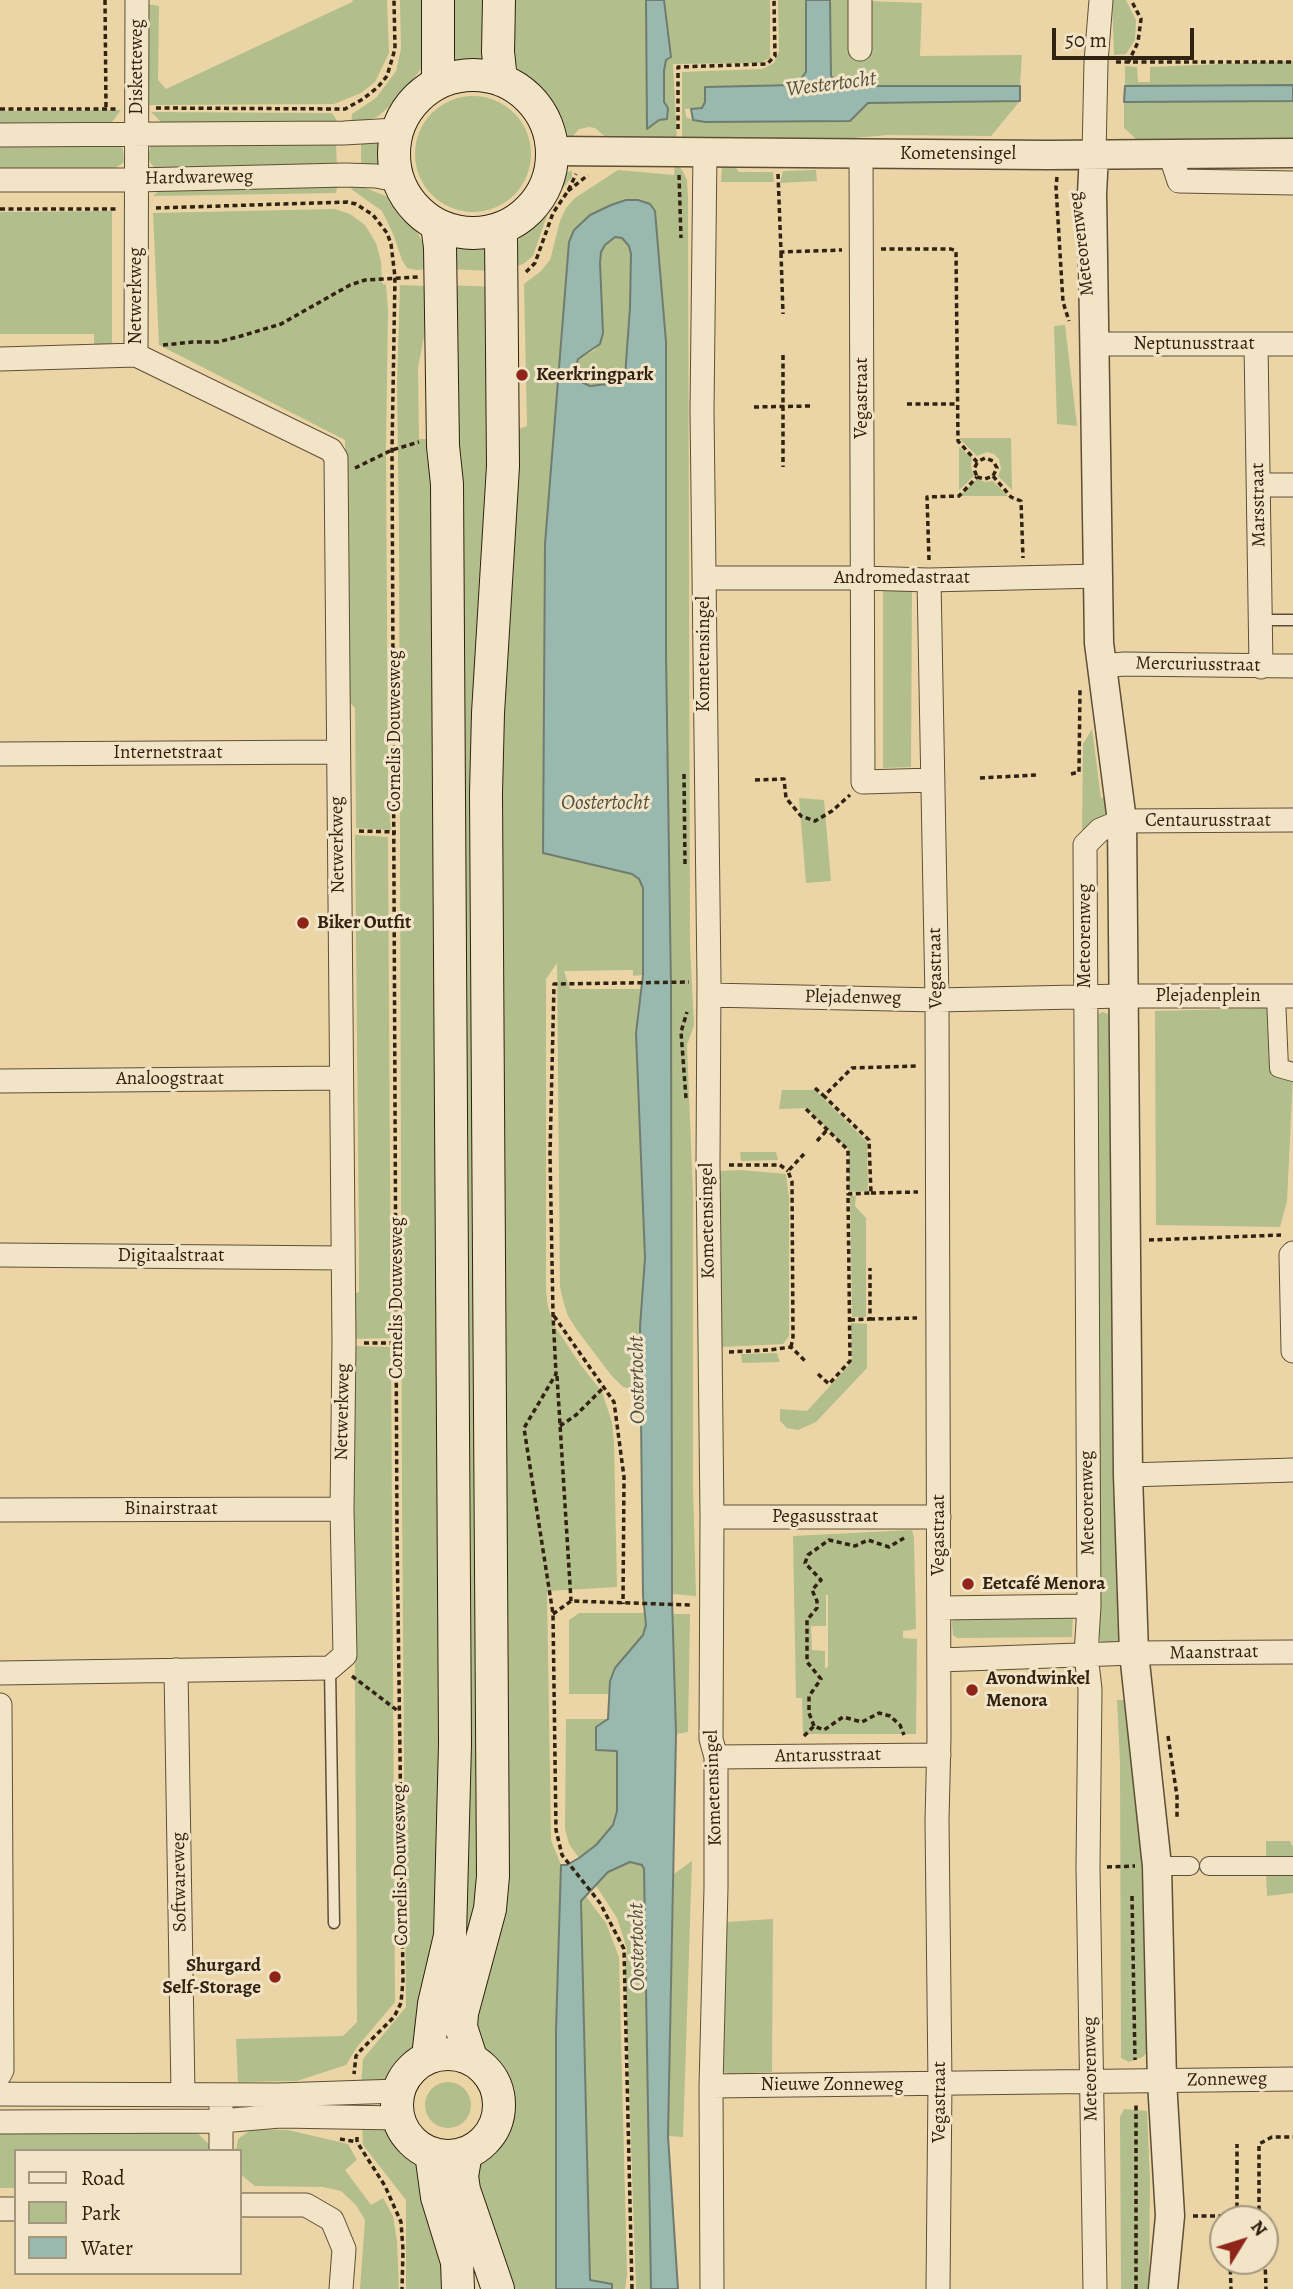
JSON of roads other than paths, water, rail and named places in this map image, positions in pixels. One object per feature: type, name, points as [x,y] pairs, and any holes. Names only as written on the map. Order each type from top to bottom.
[{"type":"main road","points":[[438,0],[438,82]]},
{"type":"main road","points":[[499,0],[498,52],[501,80]]},
{"type":"main road","points":[[473,73],[501,80],[514,85],[530,97],[542,113],[550,132],[553,152],[550,177],[538,200],[520,218],[504,227],[477,233],[457,232],[437,225],[413,206],[397,180],[393,155],[396,130],[405,113],[418,98],[438,82],[473,73]]},
{"type":"main road","points":[[428,2057],[434,2004],[450,1936],[455,1744],[447,498],[443,446],[440,247],[437,225]]},
{"type":"main road","points":[[471,2058],[463,2035],[462,2013],[491,1909],[493,1876],[486,793],[488,713],[503,466],[501,235],[504,227]]},
{"type":"main road","points":[[451,2054],[471,2058],[493,2078],[499,2092],[497,2122],[490,2136],[466,2153],[431,2153],[412,2141],[404,2130],[399,2104],[407,2074],[428,2057],[451,2054]]},
{"type":"main road","points":[[431,2153],[437,2197],[457,2262],[458,2289]]},
{"type":"main road","points":[[466,2153],[462,2176],[464,2190],[498,2289]]},
{"type":"street","name":"Disketteweg","points":[[136,180],[137,0]]},
{"type":"street","points":[[860,0],[860,49]]},
{"type":"street","name":"Meteorenweg","points":[[1101,0],[1085,154],[1074,199],[1094,344],[1099,643],[1122,821],[1128,1475],[1144,1866],[1149,2081],[1170,2216],[1163,2289]]},
{"type":"street","points":[[0,135],[344,133],[396,130]]},
{"type":"street","name":"Kometensingel","points":[[553,152],[1293,153]]},
{"type":"street","name":"Kometensingel","points":[[705,152],[702,410],[709,995],[711,1740],[716,1757],[711,2086],[712,2289]]},
{"type":"street","name":"Vegastraat","points":[[861,154],[863,782],[933,780]]},
{"type":"street","points":[[1170,154],[1179,181],[1293,183]]},
{"type":"street","name":"Hardwareweg","points":[[0,180],[345,175],[397,180]]},
{"type":"street","name":"Netwerkweg","points":[[136,180],[136,355],[331,450],[336,458],[345,1655],[330,1668]]},
{"type":"street","name":"Neptunusstraat","points":[[1094,344],[1293,344]]},
{"type":"street","name":"Marsstraat","points":[[1256,344],[1261,667]]},
{"type":"street","points":[[0,359],[136,355]]},
{"type":"street","points":[[1259,485],[1293,485]]},
{"type":"street","name":"Andromedastraat","points":[[704,578],[929,580],[1099,576]]},
{"type":"street","name":"Vegastraat","points":[[929,580],[937,1000],[937,1820],[940,2084],[938,2289]]},
{"type":"street","name":"Mercuriusstraat","points":[[1102,666],[1293,666]]},
{"type":"street","name":"Internetstraat","points":[[0,754],[337,752]]},
{"type":"street","name":"Centaurusstraat","points":[[1122,821],[1293,820]]},
{"type":"street","name":"Meteorenweg","points":[[1095,2289],[1088,1867],[1090,1689],[1086,1655],[1089,1606],[1086,845],[1100,830],[1122,821]]},
{"type":"street","name":"Plejadenweg","points":[[709,995],[937,1000],[1122,996]]},
{"type":"street","name":"Plejadenplein","points":[[1122,996],[1285,996]]},
{"type":"street","points":[[1285,996],[1279,1068],[1293,1072]]},
{"type":"street","name":"Analoogstraat","points":[[0,1081],[341,1078]]},
{"type":"street","points":[[1293,1253],[1293,1351]]},
{"type":"street","name":"Digitaalstraat","points":[[0,1255],[343,1258]]},
{"type":"street","points":[[1128,1475],[1293,1470]]},
{"type":"street","name":"Binairstraat","points":[[0,1510],[342,1509]]},
{"type":"street","name":"Pegasusstraat","points":[[712,1517],[939,1517]]},
{"type":"street","points":[[939,1608],[1089,1606]]},
{"type":"street","name":"Maanstraat","points":[[939,1660],[1134,1653],[1293,1652]]},
{"type":"street","points":[[0,1673],[330,1668]]},
{"type":"street","name":"Softwareweg","points":[[176,1670],[183,2094]]},
{"type":"street","points":[[0,1706],[0,2074]]},
{"type":"street","name":"Antarusstraat","points":[[716,1757],[939,1755]]},
{"type":"street","points":[[1144,1866],[1189,1866]]},
{"type":"street","points":[[1209,1866],[1293,1866]]},
{"type":"street","name":"Zonneweg","points":[[1149,2081],[1293,2078]]},
{"type":"street","name":"Nieuwe Zonneweg","points":[[711,2086],[1149,2081]]},
{"type":"street","points":[[0,2094],[355,2093],[399,2104]]},
{"type":"street","points":[[221,2149],[222,2095]]},
{"type":"street","points":[[0,2122],[221,2121],[280,2116],[356,2118],[399,2104]]},
{"type":"street","points":[[242,2205],[306,2204],[332,2220],[344,2249],[341,2289]]},
{"type":"lane","points":[[1261,620],[1293,620]]},
{"type":"lane","name":"Netwerkweg","points":[[330,1668],[334,1923]]},
{"type":"water","points":[[646,0],[664,0],[671,57],[666,60],[664,71],[667,119],[659,120],[647,129]]},
{"type":"water","name":"Westertocht","points":[[806,0],[830,0],[831,76],[839,83],[871,86],[1020,86],[1020,101],[868,103],[850,121],[693,120],[691,109],[702,108],[705,102],[705,87],[796,85],[806,72]]},
{"type":"water","points":[[1293,85],[1293,101],[1124,102],[1125,86]]},
{"type":"water","name":"Oostertocht","points":[[626,200],[638,200],[650,204],[655,211],[666,342],[672,1598],[676,1734],[668,2136],[678,2289],[651,2289],[644,1869],[642,1865],[630,1862],[608,1872],[581,1901],[590,2280],[612,2284],[612,2289],[556,2289],[556,2030],[561,1865],[567,1865],[596,1845],[613,1825],[617,1811],[617,1751],[596,1750],[596,1727],[608,1719],[610,1681],[615,1668],[643,1635],[646,1625],[643,1596],[640,1327],[645,1258],[636,1033],[643,975],[643,888],[639,879],[632,874],[543,853],[545,544],[569,242],[574,230],[590,215]],"holes":[[[615,237],[622,238],[629,246],[631,254],[625,377],[617,383],[590,386],[581,382],[577,374],[577,363],[578,359],[600,344],[603,333],[601,252]]]},
{"type":"place","name":"Keerkringpark","points":[[522,375]]},
{"type":"place","name":"Biker Outfit","points":[[303,923]]},
{"type":"place","name":"Eetcafé Menora","points":[[968,1584]]},
{"type":"place","name":"Avondwinkel Menora","points":[[972,1690]]},
{"type":"place","name":"Shurgard Self-Storage","points":[[275,1977]]}]
